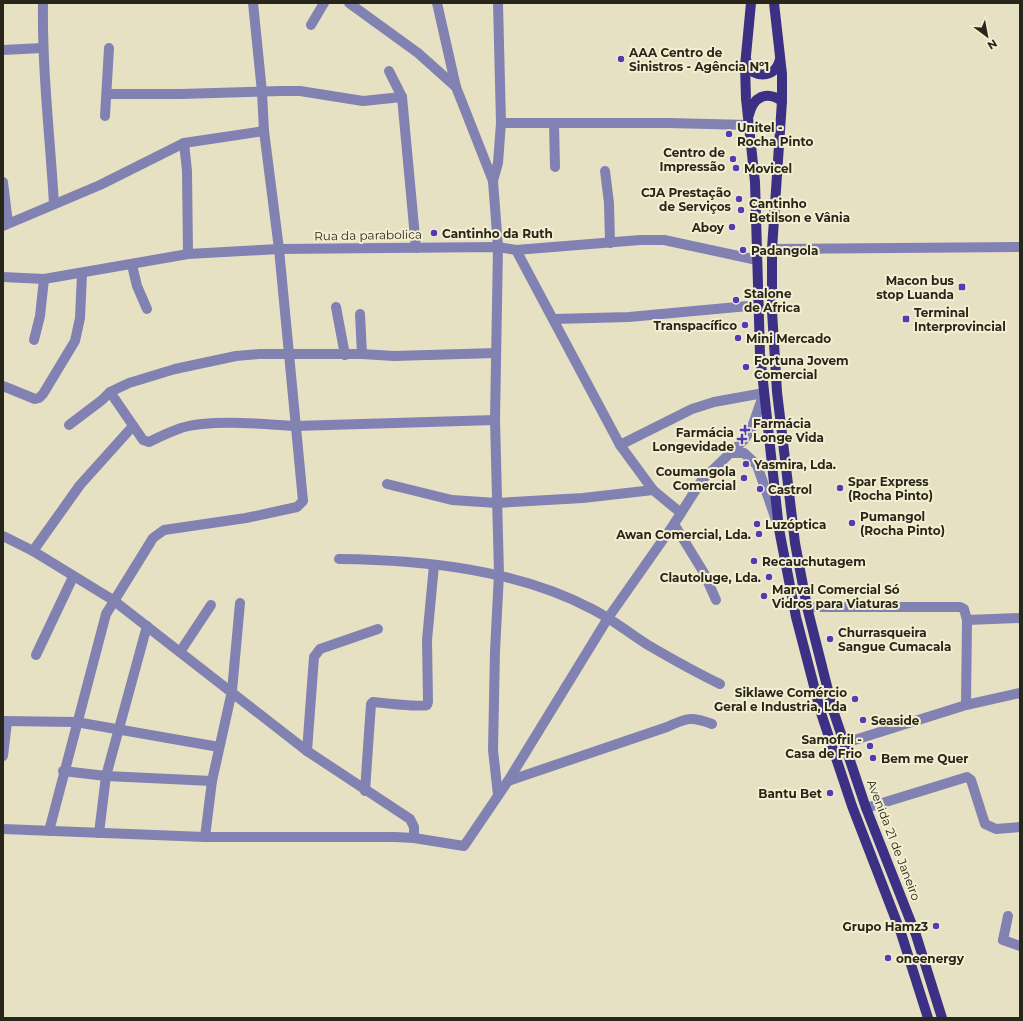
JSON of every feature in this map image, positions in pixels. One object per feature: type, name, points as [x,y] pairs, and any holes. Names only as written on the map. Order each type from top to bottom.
[{"type":"main road","points":[[751,3],[746,58],[749,121],[755,182],[757,260],[764,393],[779,529],[796,617],[821,713],[857,819],[898,926],[928,1018]]},
{"type":"main road","name":"Avenida 21 de Janeiro","points":[[774,3],[780,56],[782,101],[772,249],[772,311],[777,392],[795,543],[807,607],[833,710],[866,808],[916,935],[942,1018]]},
{"type":"main road","points":[[746,58],[749,68],[753,72],[763,75],[769,74],[777,67],[780,56]]},
{"type":"main road","points":[[749,121],[753,103],[761,96],[772,96],[782,101]]},
{"type":"street","points":[[43,3],[42,48],[50,128],[54,204]]},
{"type":"street","points":[[49,831],[63,771],[101,628],[113,600],[136,567],[153,538],[164,530],[246,518],[301,505],[303,501],[279,249],[264,131],[262,92],[252,3]]},
{"type":"street","points":[[311,25],[324,3]]},
{"type":"street","points":[[349,3],[418,53],[456,87]]},
{"type":"street","points":[[437,3],[456,87],[493,180],[498,247],[495,420],[499,574],[494,651],[493,750],[498,795]]},
{"type":"street","points":[[493,180],[498,163],[501,123],[498,3]]},
{"type":"street","points":[[3,50],[42,48]]},
{"type":"street","points":[[105,116],[109,48]]},
{"type":"street","points":[[389,71],[402,96],[416,248]]},
{"type":"street","points":[[107,94],[300,91],[363,101],[402,96]]},
{"type":"street","points":[[501,123],[749,121]]},
{"type":"street","points":[[554,123],[555,167]]},
{"type":"street","points":[[3,182],[6,225],[100,185],[184,143],[264,131]]},
{"type":"street","points":[[184,143],[187,171],[188,254]]},
{"type":"street","points":[[605,171],[609,203],[610,243]]},
{"type":"street","name":"Rua da parabolica","points":[[3,278],[44,279],[82,274],[188,254],[279,249],[498,247],[516,250],[664,240],[757,260]]},
{"type":"street","points":[[772,249],[1020,247]]},
{"type":"street","points":[[516,250],[620,445],[653,490],[681,512]]},
{"type":"street","points":[[132,265],[137,286],[147,309]]},
{"type":"street","points":[[3,386],[35,399],[39,398],[43,394],[75,341],[80,318],[82,274]]},
{"type":"street","points":[[34,340],[40,316],[44,279]]},
{"type":"street","points":[[554,319],[629,317],[759,305]]},
{"type":"street","points":[[336,307],[345,355]]},
{"type":"street","points":[[360,314],[362,354]]},
{"type":"street","points":[[69,425],[110,392],[148,376],[229,357],[259,354],[362,354],[394,356],[496,353]]},
{"type":"street","points":[[110,392],[143,440],[149,442],[181,428],[200,425],[251,424],[295,426],[495,420]]},
{"type":"street","points":[[3,829],[205,837],[414,838],[464,846],[508,781],[608,618],[674,524],[702,480],[729,453],[741,444],[751,430],[764,393],[714,402],[692,410],[620,445]]},
{"type":"street","points":[[33,551],[80,485],[133,426]]},
{"type":"street","points":[[729,453],[744,453],[757,465],[779,529]]},
{"type":"street","points":[[387,484],[452,500],[497,502],[583,498],[653,490]]},
{"type":"street","points":[[674,524],[704,573],[716,600]]},
{"type":"street","points":[[3,536],[33,551],[73,577],[113,600],[232,691],[307,751],[365,791],[410,819],[414,827],[414,838]]},
{"type":"street","points":[[338,560],[381,560],[434,565],[499,574],[557,594],[591,608],[686,667],[720,684]]},
{"type":"street","points":[[365,791],[371,704],[373,702],[423,706],[428,702],[427,640],[434,565]]},
{"type":"street","points":[[36,655],[73,577]]},
{"type":"street","points":[[205,837],[212,782],[232,691],[240,603]]},
{"type":"street","points":[[180,652],[211,605]]},
{"type":"street","points":[[807,607],[960,607],[966,611],[968,620],[966,705]]},
{"type":"street","points":[[968,620],[1020,618]]},
{"type":"street","points":[[99,833],[106,776],[147,626]]},
{"type":"street","points":[[307,751],[314,657],[316,653],[320,649],[378,629]]},
{"type":"street","points":[[845,743],[966,705],[1020,693]]},
{"type":"street","points":[[508,781],[667,727],[681,720],[692,718],[712,724]]},
{"type":"street","points":[[3,756],[5,722],[76,722],[219,747]]},
{"type":"street","points":[[63,771],[106,776],[212,782]]},
{"type":"street","points":[[866,808],[967,777],[971,780],[985,824],[996,829],[1020,827]]},
{"type":"street","points":[[1008,916],[1003,940],[1020,946]]},
{"type":"place","name":"AAA Centro de Sinistros - Agência Nº1","points":[[621,59]]},
{"type":"place","name":"Unitel - Rocha Pinto","points":[[729,134]]},
{"type":"place","name":"Centro de Impressão","points":[[733,159]]},
{"type":"place","name":"Movicel","points":[[736,168]]},
{"type":"place","name":"CJA Prestação de Serviços","points":[[739,199]]},
{"type":"place","name":"Cantinho Betilson e Vânia","points":[[741,210]]},
{"type":"place","name":"Aboy","points":[[732,227]]},
{"type":"place","name":"Cantinho da Ruth","points":[[434,233]]},
{"type":"place","name":"Padangola","points":[[743,250]]},
{"type":"place","name":"Macon bus stop Luanda","points":[[962,287]]},
{"type":"place","name":"Stalone de Africa","points":[[736,300]]},
{"type":"place","name":"Terminal Interprovincial","points":[[906,319]]},
{"type":"place","name":"Transpacífico","points":[[745,325]]},
{"type":"place","name":"Mini Mercado","points":[[738,338]]},
{"type":"place","name":"Fortuna Jovem Comercial","points":[[746,367]]},
{"type":"place","name":"Farmácia Longe Vida","points":[[745,430]]},
{"type":"place","name":"Farmácia Longevidade","points":[[742,439]]},
{"type":"place","name":"Yasmira, Lda.","points":[[746,464]]},
{"type":"place","name":"Coumangola Comercial","points":[[744,478]]},
{"type":"place","name":"Spar Express (Rocha Pinto)","points":[[840,488]]},
{"type":"place","name":"Castrol","points":[[760,489]]},
{"type":"place","name":"Pumangol (Rocha Pinto)","points":[[852,523]]},
{"type":"place","name":"Luzóptica","points":[[757,524]]},
{"type":"place","name":"Awan Comercial, Lda.","points":[[759,534]]},
{"type":"place","name":"Recauchutagem","points":[[754,561]]},
{"type":"place","name":"Clautoluge, Lda.","points":[[769,577]]},
{"type":"place","name":"Marval Comercial Só Vidros para Viaturas","points":[[764,596]]},
{"type":"place","name":"Churrasqueira Sangue Cumacala","points":[[830,639]]},
{"type":"place","name":"Siklawe Comércio Geral e Industria, Lda","points":[[855,699]]},
{"type":"place","name":"Seaside","points":[[863,720]]},
{"type":"place","name":"Samofril - Casa de Frio","points":[[870,746]]},
{"type":"place","name":"Bem me Quer","points":[[873,758]]},
{"type":"place","name":"Bantu Bet","points":[[830,793]]},
{"type":"place","name":"Grupo Hamz3","points":[[936,926]]},
{"type":"place","name":"oneenergy","points":[[888,958]]}]
